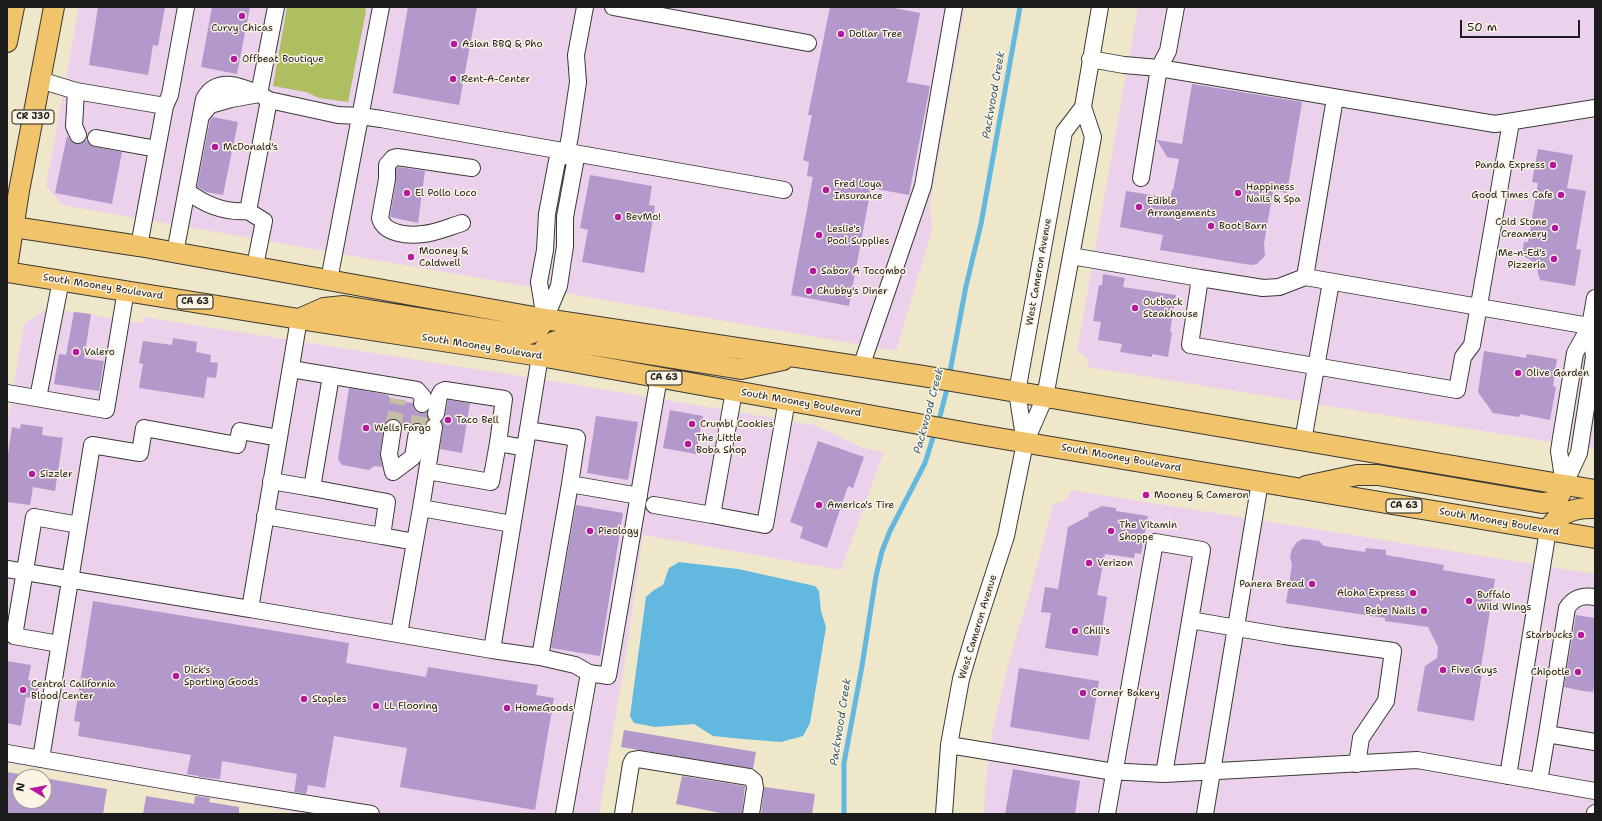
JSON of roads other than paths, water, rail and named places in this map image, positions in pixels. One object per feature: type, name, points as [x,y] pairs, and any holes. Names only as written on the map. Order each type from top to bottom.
[{"type":"main road","points":[[7,42],[14,7]]},
{"type":"main road","name":"CR J30","points":[[7,267],[10,227],[54,7]]},
{"type":"main road","points":[[10,227],[139,246],[545,318],[923,376],[1595,490]]},
{"type":"main road","name":"South Mooney Boulevard","points":[[7,272],[540,356],[967,433],[1595,538]]},
{"type":"main road","points":[[299,319],[324,308],[344,306],[524,335],[530,334],[538,329],[545,318]]},
{"type":"main road","points":[[540,356],[545,347],[550,343],[560,340],[741,369],[797,357]]},
{"type":"main road","points":[[1298,488],[1357,475],[1378,475],[1542,503],[1557,500],[1562,494],[1564,485]]},
{"type":"main road","points":[[1548,530],[1558,517],[1565,513],[1580,508],[1595,508]]},
{"type":"street","points":[[139,246],[165,106],[170,94],[186,7]]},
{"type":"street","points":[[248,211],[276,7]]},
{"type":"street","points":[[329,280],[381,7]]},
{"type":"street","points":[[545,318],[539,282],[545,250],[547,214],[557,161],[567,151],[578,82],[576,55],[585,7]]},
{"type":"street","points":[[613,7],[808,42]]},
{"type":"street","points":[[861,367],[923,186],[954,7]]},
{"type":"street","name":"West Cameron Avenue","points":[[944,814],[949,745],[961,679],[974,632],[1006,536],[1025,443],[1045,397],[1092,136],[1083,106],[1100,7]]},
{"type":"street","points":[[1141,178],[1159,68],[1168,51],[1176,7]]},
{"type":"street","points":[[1090,59],[1159,68],[1495,124],[1595,108]]},
{"type":"street","points":[[40,80],[76,91],[165,106]]},
{"type":"street","points":[[175,253],[204,99],[208,92],[226,84],[241,86],[264,97],[338,115],[361,116],[784,190]]},
{"type":"street","points":[[76,91],[74,126],[78,135]]},
{"type":"street","points":[[1305,277],[1335,98]]},
{"type":"street","name":"West Cameron Avenue","points":[[1025,443],[1017,392],[1064,132],[1083,106]]},
{"type":"street","points":[[1200,278],[1190,345],[1458,390],[1463,357],[1472,345],[1511,122]]},
{"type":"street","points":[[96,138],[157,149]]},
{"type":"street","points":[[462,223],[422,235],[400,233],[385,228],[380,218],[387,179],[387,165],[393,158],[397,157],[472,168]]},
{"type":"street","points":[[186,191],[198,200],[212,207],[237,212],[248,211],[264,221],[255,266]]},
{"type":"street","points":[[1071,256],[1263,288],[1279,287],[1305,277],[1592,327]]},
{"type":"street","points":[[38,398],[61,280]]},
{"type":"street","points":[[1303,441],[1331,282]]},
{"type":"street","points":[[7,393],[106,410],[126,290]]},
{"type":"street","points":[[1564,485],[1559,451],[1575,353],[1592,327],[1595,298]]},
{"type":"street","points":[[250,609],[299,319]]},
{"type":"street","points":[[492,650],[540,356]]},
{"type":"street","points":[[291,369],[331,376],[409,396]]},
{"type":"street","points":[[312,488],[331,376]]},
{"type":"street","points":[[7,569],[540,657],[574,665],[589,673],[608,676],[659,377]]},
{"type":"street","points":[[399,634],[439,396],[441,392],[445,390],[504,399],[491,482],[427,471]]},
{"type":"street","points":[[712,515],[734,390]]},
{"type":"street","points":[[654,505],[765,525],[787,400]]},
{"type":"street","points":[[40,759],[92,445],[140,453],[144,428],[237,445],[240,431],[279,438]]},
{"type":"street","points":[[405,430],[413,458],[393,472],[389,454],[405,430]]},
{"type":"street","points":[[528,430],[577,438],[540,657]]},
{"type":"street","points":[[498,443],[525,448]]},
{"type":"street","points":[[271,481],[388,502],[382,536]]},
{"type":"street","points":[[1205,814],[1260,482]]},
{"type":"street","points":[[570,484],[638,496]]},
{"type":"street","points":[[421,508],[512,524]]},
{"type":"street","points":[[59,644],[14,636],[34,516],[79,525]]},
{"type":"street","points":[[265,516],[415,542]]},
{"type":"street","points":[[1508,776],[1548,530]]},
{"type":"street","points":[[1107,814],[1154,542],[1202,550],[1164,774]]},
{"type":"street","points":[[1539,781],[1568,608],[1575,599],[1582,596],[1595,597]]},
{"type":"street","points":[[1190,620],[1393,651],[1386,702],[1361,738],[1357,764]]},
{"type":"street","points":[[564,814],[589,673]]},
{"type":"street","points":[[1547,734],[1595,742]]},
{"type":"street","points":[[949,745],[1115,771],[1164,774],[1417,760],[1595,791]]},
{"type":"street","points":[[7,753],[196,786],[371,814]]},
{"type":"street","points":[[623,814],[631,764],[633,760],[638,759],[749,777],[754,781],[755,788],[751,814]]},
{"type":"water","points":[[679,562],[738,569],[815,586],[819,591],[821,611],[826,627],[810,723],[803,736],[781,742],[713,736],[694,724],[655,727],[634,723],[630,716],[646,597],[663,585],[669,568]]},
{"type":"waterway","name":"Packwood Creek","points":[[949,377],[966,286],[981,224],[1020,7]]},
{"type":"waterway","name":"Packwood Creek","points":[[938,424],[948,385]]},
{"type":"waterway","name":"Packwood Creek","points":[[844,814],[844,763],[862,666],[876,576],[882,551],[890,531],[925,463],[935,431]]},
{"type":"tunnel","points":[[393,428],[398,399]]},
{"type":"tunnel","points":[[417,432],[422,404]]},
{"type":"place","name":"Curvy Chicas","points":[[242,16]]},
{"type":"place","name":"Dollar Tree","points":[[841,34]]},
{"type":"place","name":"Asian BBQ & Pho","points":[[454,44]]},
{"type":"place","name":"Offbeat Boutique","points":[[234,59]]},
{"type":"place","name":"Rent-A-Center","points":[[453,79]]},
{"type":"place","name":"McDonald's","points":[[215,147]]},
{"type":"place","name":"Panda Express","points":[[1553,165]]},
{"type":"place","name":"Fred Loya Insurance","points":[[826,190]]},
{"type":"place","name":"El Pollo Loco","points":[[407,193]]},
{"type":"place","name":"Happiness Nails & Spa","points":[[1238,193]]},
{"type":"place","name":"Good Times Cafe","points":[[1561,195]]},
{"type":"place","name":"Edible Arrangements","points":[[1139,207]]},
{"type":"place","name":"BevMo!","points":[[618,217]]},
{"type":"place","name":"Boot Barn","points":[[1211,226]]},
{"type":"place","name":"Cold Stone Creamery","points":[[1555,228]]},
{"type":"place","name":"Leslie's Pool Supplies","points":[[819,235]]},
{"type":"place","name":"Mooney & Caldwell","points":[[411,257]]},
{"type":"place","name":"Me-n-Ed's Pizzeria","points":[[1554,259]]},
{"type":"place","name":"Sabor A Tocombo","points":[[813,271]]},
{"type":"place","name":"Chubby's Diner","points":[[809,291]]},
{"type":"place","name":"Outback Steakhouse","points":[[1135,308]]},
{"type":"place","name":"Valero","points":[[76,352]]},
{"type":"place","name":"Olive Garden","points":[[1518,373]]},
{"type":"place","name":"Taco Bell","points":[[448,420]]},
{"type":"place","name":"Crumbl Cookies","points":[[692,424]]},
{"type":"place","name":"Wells Fargo","points":[[366,428]]},
{"type":"place","name":"The Little Boba Shop","points":[[688,444]]},
{"type":"place","name":"Sizzler","points":[[32,474]]},
{"type":"place","name":"Mooney & Cameron","points":[[1146,495]]},
{"type":"place","name":"America's Tire","points":[[819,505]]},
{"type":"place","name":"Pieology","points":[[590,531]]},
{"type":"place","name":"The Vitamin Shoppe","points":[[1111,531]]},
{"type":"place","name":"Verizon","points":[[1089,563]]},
{"type":"place","name":"Panera Bread","points":[[1312,584]]},
{"type":"place","name":"Aloha Express","points":[[1413,593]]},
{"type":"place","name":"Buffalo Wild Wings","points":[[1469,601]]},
{"type":"place","name":"Bebe Nails","points":[[1424,611]]},
{"type":"place","name":"Chili's","points":[[1075,631]]},
{"type":"place","name":"Starbucks","points":[[1581,635]]},
{"type":"place","name":"Five Guys","points":[[1443,670]]},
{"type":"place","name":"Chipotle","points":[[1578,672]]},
{"type":"place","name":"Dick's Sporting Goods","points":[[176,676]]},
{"type":"place","name":"Central California Blood Center","points":[[23,690]]},
{"type":"place","name":"Corner Bakery","points":[[1083,693]]},
{"type":"place","name":"Staples","points":[[304,699]]},
{"type":"place","name":"LL Flooring","points":[[376,706]]},
{"type":"place","name":"HomeGoods","points":[[507,708]]}]
